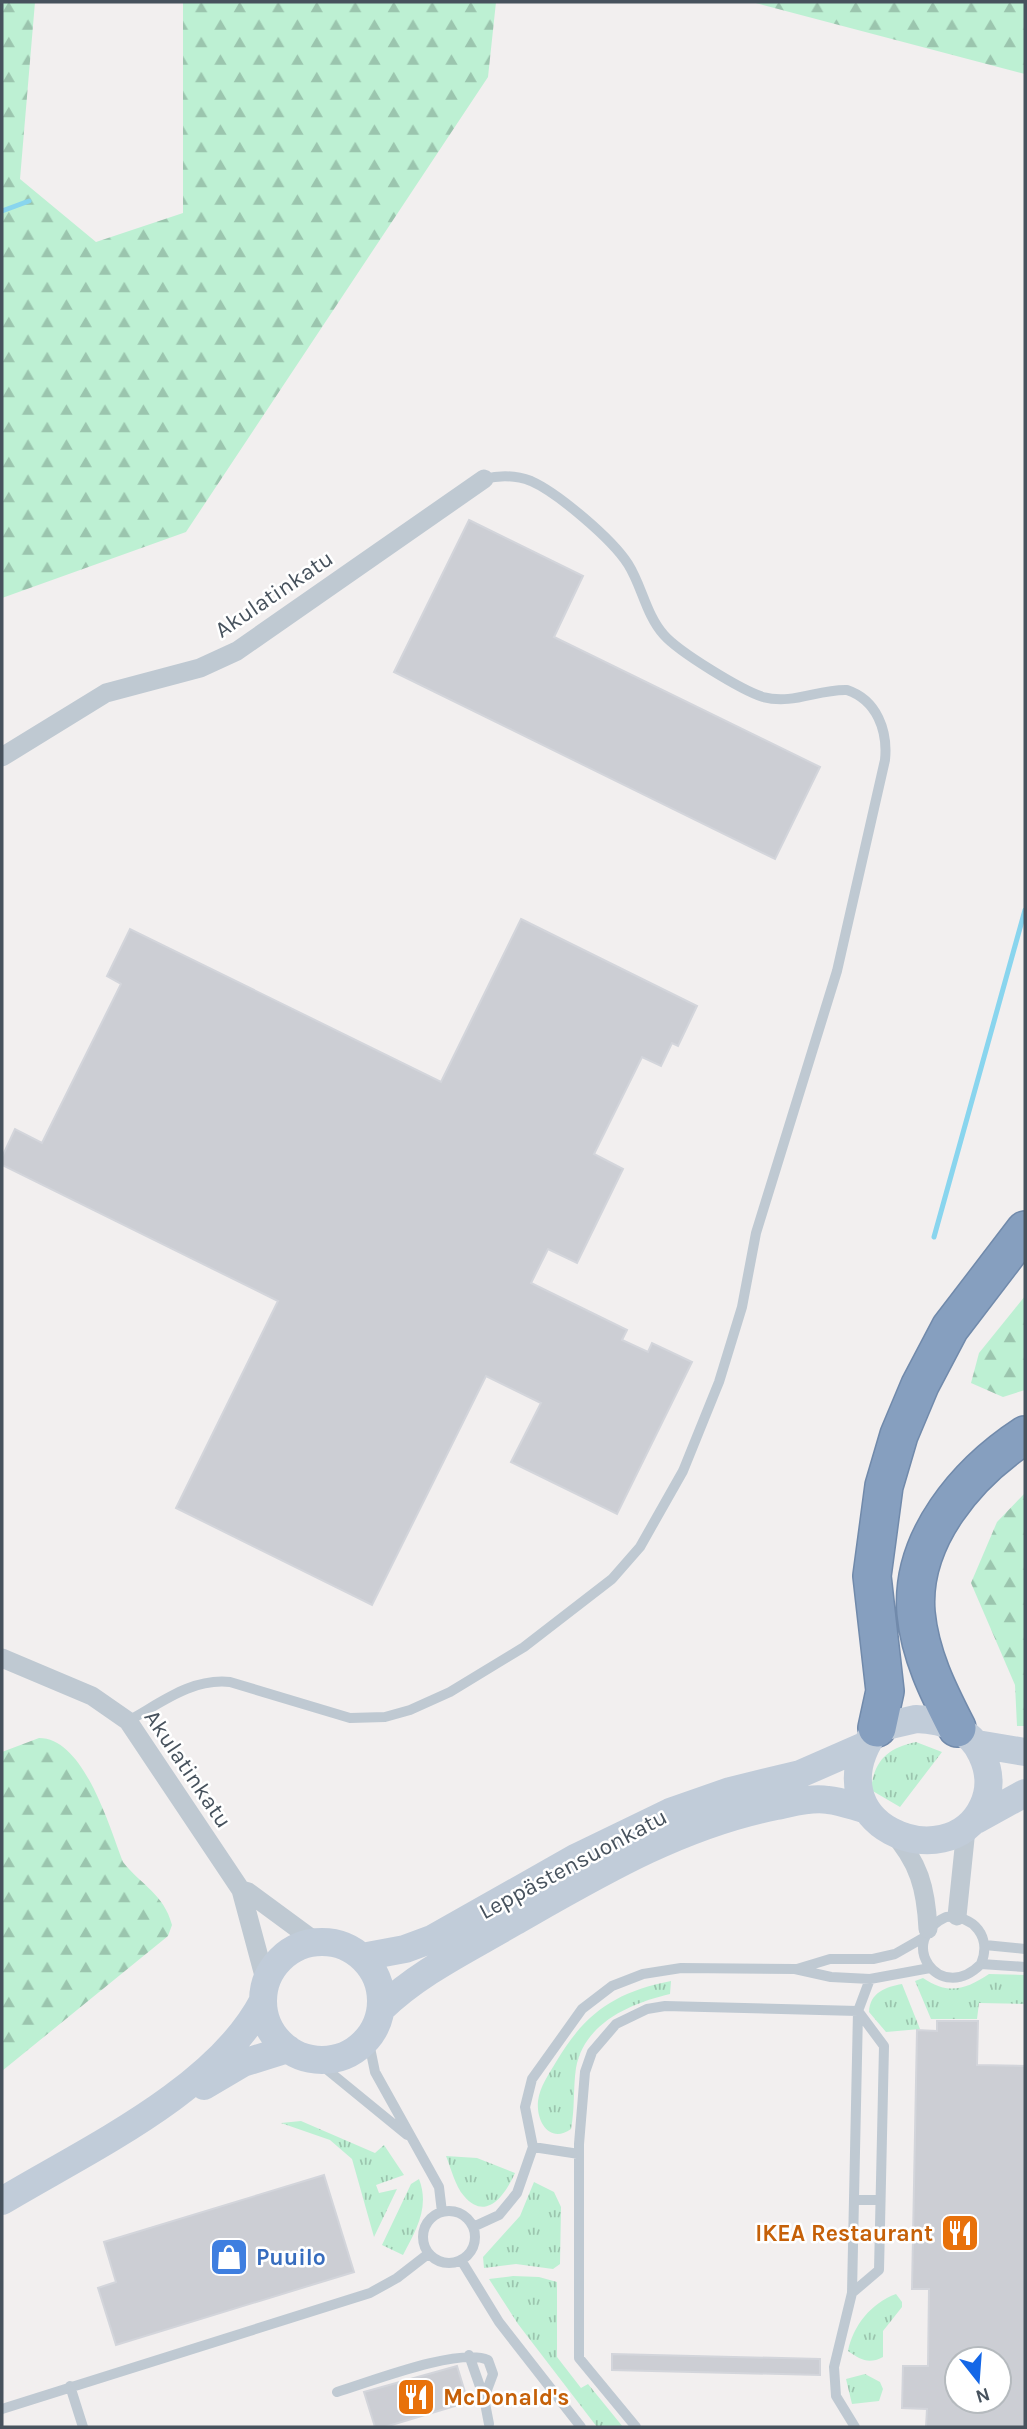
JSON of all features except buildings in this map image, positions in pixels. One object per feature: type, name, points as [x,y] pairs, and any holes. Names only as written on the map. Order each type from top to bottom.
[{"type":"highway","points":[[871,1737],[885,1691],[872,1576],[884,1486],[891,1461],[920,1385],[950,1328],[1025,1230]]},
{"type":"highway","points":[[967,1736],[936,1687],[920,1637],[916,1591],[920,1568],[929,1540],[960,1492],[1001,1451],[1025,1435]]},
{"type":"main road","points":[[1025,1752],[967,1736],[938,1720],[916,1719],[871,1737],[856,1773],[857,1792],[864,1809],[890,1830],[910,1839],[929,1841],[971,1824],[1025,1793]]},
{"type":"main road","points":[[967,1736],[989,1782],[987,1798],[971,1824]]},
{"type":"main road","name":"Leppästensuonkatu","points":[[362,1957],[405,1949],[432,1940],[577,1857],[670,1812],[730,1791],[800,1774],[871,1737]]},
{"type":"main road","name":"Leppästensuonkatu","points":[[381,2009],[400,1991],[433,1969],[620,1861],[669,1839],[733,1816],[805,1800],[827,1799],[864,1809]]},
{"type":"main road","points":[[2,2201],[178,2095],[233,2042],[264,1992],[273,1967],[286,1954],[316,1942],[349,1948],[362,1957],[378,1981],[381,2009],[368,2038],[344,2056],[301,2054],[243,2063],[199,2089],[178,2095]]},
{"type":"main road","points":[[264,1992],[270,2028],[301,2054]]},
{"type":"street","name":"Akulatinkatu","points":[[2,757],[106,693],[200,668],[237,652],[484,479]]},
{"type":"street","name":"Akulatinkatu","points":[[2,1658],[93,1696],[128,1721],[241,1890],[264,1992]]},
{"type":"street","points":[[957,1916],[971,1824]]},
{"type":"street","points":[[890,1830],[905,1846],[924,1883],[926,1934]]},
{"type":"street","name":"Akulatinkatu","points":[[241,1890],[248,1892],[316,1942]]},
{"type":"lane","points":[[128,1721],[186,1688],[214,1680],[230,1682],[350,1718],[385,1717],[410,1710],[450,1692],[524,1647],[612,1579],[640,1547],[683,1471],[719,1382],[742,1307],[755,1233],[837,971],[886,760],[885,733],[873,707],[857,693],[847,690],[782,700],[741,687],[665,637],[655,624],[631,569],[617,549],[556,497],[519,477],[500,475],[484,479]]},
{"type":"lane","points":[[795,1969],[830,1959],[873,1959],[895,1954],[926,1934],[936,1921],[957,1916],[970,1920],[981,1931],[985,1945],[981,1964],[970,1974],[957,1979],[942,1977],[930,1968],[923,1954],[926,1934]]},
{"type":"lane","points":[[985,1945],[1025,1949]]},
{"type":"lane","points":[[981,1964],[1025,1967]]},
{"type":"lane","points":[[473,2227],[499,2215],[517,2193],[533,2147],[525,2107],[532,2079],[582,2009],[612,1986],[643,1973],[681,1968],[795,1969],[831,1977],[870,1979],[930,1968]]},
{"type":"lane","points":[[855,2427],[836,2396],[834,2367],[852,2292],[858,2011],[870,1979]]},
{"type":"lane","points":[[636,2427],[579,2358],[579,2154],[585,2072],[592,2052],[616,2024],[631,2016],[665,2006],[858,2011]]},
{"type":"lane","points":[[852,2292],[879,2270],[884,2046],[858,2011]]},
{"type":"lane","points":[[368,2038],[375,2072],[410,2138],[425,2157],[439,2187],[442,2212]]},
{"type":"lane","points":[[301,2054],[410,2138]]},
{"type":"lane","points":[[533,2147],[579,2154]]},
{"type":"lane","points":[[853,2200],[880,2200]]},
{"type":"lane","points":[[442,2212],[458,2213],[473,2227],[473,2249],[461,2260],[446,2264],[428,2254],[424,2245],[425,2226],[431,2218],[442,2212]]},
{"type":"lane","points":[[2,2409],[370,2293],[397,2278],[428,2254]]},
{"type":"lane","points":[[461,2260],[499,2322],[581,2427]]},
{"type":"lane","points":[[337,2392],[475,2354],[488,2360],[494,2374],[484,2398]]},
{"type":"lane","points":[[469,2355],[484,2398],[489,2424]]},
{"type":"lane","points":[[70,2386],[83,2427]]},
{"type":"green space","points":[[2,2],[35,2],[20,179],[96,242],[183,213],[183,2],[496,2],[488,77],[186,532],[2,598]]},
{"type":"green space","points":[[752,2],[1025,2],[1025,74]]},
{"type":"green space","points":[[1025,1296],[1025,1390],[1003,1397],[971,1383],[979,1353]]},
{"type":"green space","points":[[1025,1493],[1025,1726],[1017,1726],[1015,1685],[971,1583],[997,1522]]},
{"type":"green space","points":[[39,1738],[55,1742],[69,1752],[82,1768],[93,1786],[123,1862],[164,1905],[172,1925],[168,1936],[2,2071],[2,1752]]},
{"type":"green space","points":[[916,1742],[942,1752],[900,1807],[871,1790],[875,1771],[890,1752]]},
{"type":"green space","points":[[989,1974],[1025,1975],[1025,2004],[979,2003],[977,2019],[931,2019],[915,1981],[923,1978],[940,1987],[956,1988],[972,1984]]},
{"type":"green space","points":[[671,1981],[670,1994],[640,2003],[599,2027],[581,2052],[576,2068],[571,2129],[557,2134],[546,2129],[538,2109],[541,2090],[578,2030],[603,2007],[633,1991]]},
{"type":"green space","points":[[902,1984],[920,2029],[886,2032],[869,2012],[870,2005],[880,1992]]},
{"type":"green space","points":[[301,2121],[375,2153],[384,2145],[404,2175],[376,2185],[379,2193],[397,2189],[374,2237],[352,2159],[330,2140],[281,2123]]},
{"type":"green space","points":[[446,2156],[477,2158],[515,2173],[495,2202],[480,2207],[472,2204],[461,2192]]},
{"type":"green space","points":[[419,2179],[422,2209],[417,2227],[403,2255],[382,2245],[411,2184]]},
{"type":"green space","points":[[534,2182],[554,2192],[561,2207],[560,2264],[553,2269],[516,2264],[484,2268],[483,2257],[520,2216]]},
{"type":"green space","points":[[539,2277],[557,2282],[557,2357],[581,2388],[588,2384],[623,2427],[597,2427],[518,2324],[489,2279]]},
{"type":"green space","points":[[896,2294],[902,2307],[883,2331],[883,2357],[868,2361],[848,2351],[864,2316],[879,2303]]},
{"type":"green space","points":[[865,2374],[880,2382],[883,2389],[879,2401],[852,2404],[846,2379]]},
{"type":"waterway","points":[[2,211],[29,201]]},
{"type":"waterway","points":[[934,1237],[1025,910]]},
{"type":"place","name":"IKEA Restaurant","points":[[960,2233]]},
{"type":"place","name":"Puuilo","points":[[229,2257]]},
{"type":"place","name":"McDonald's","points":[[416,2397]]}]
